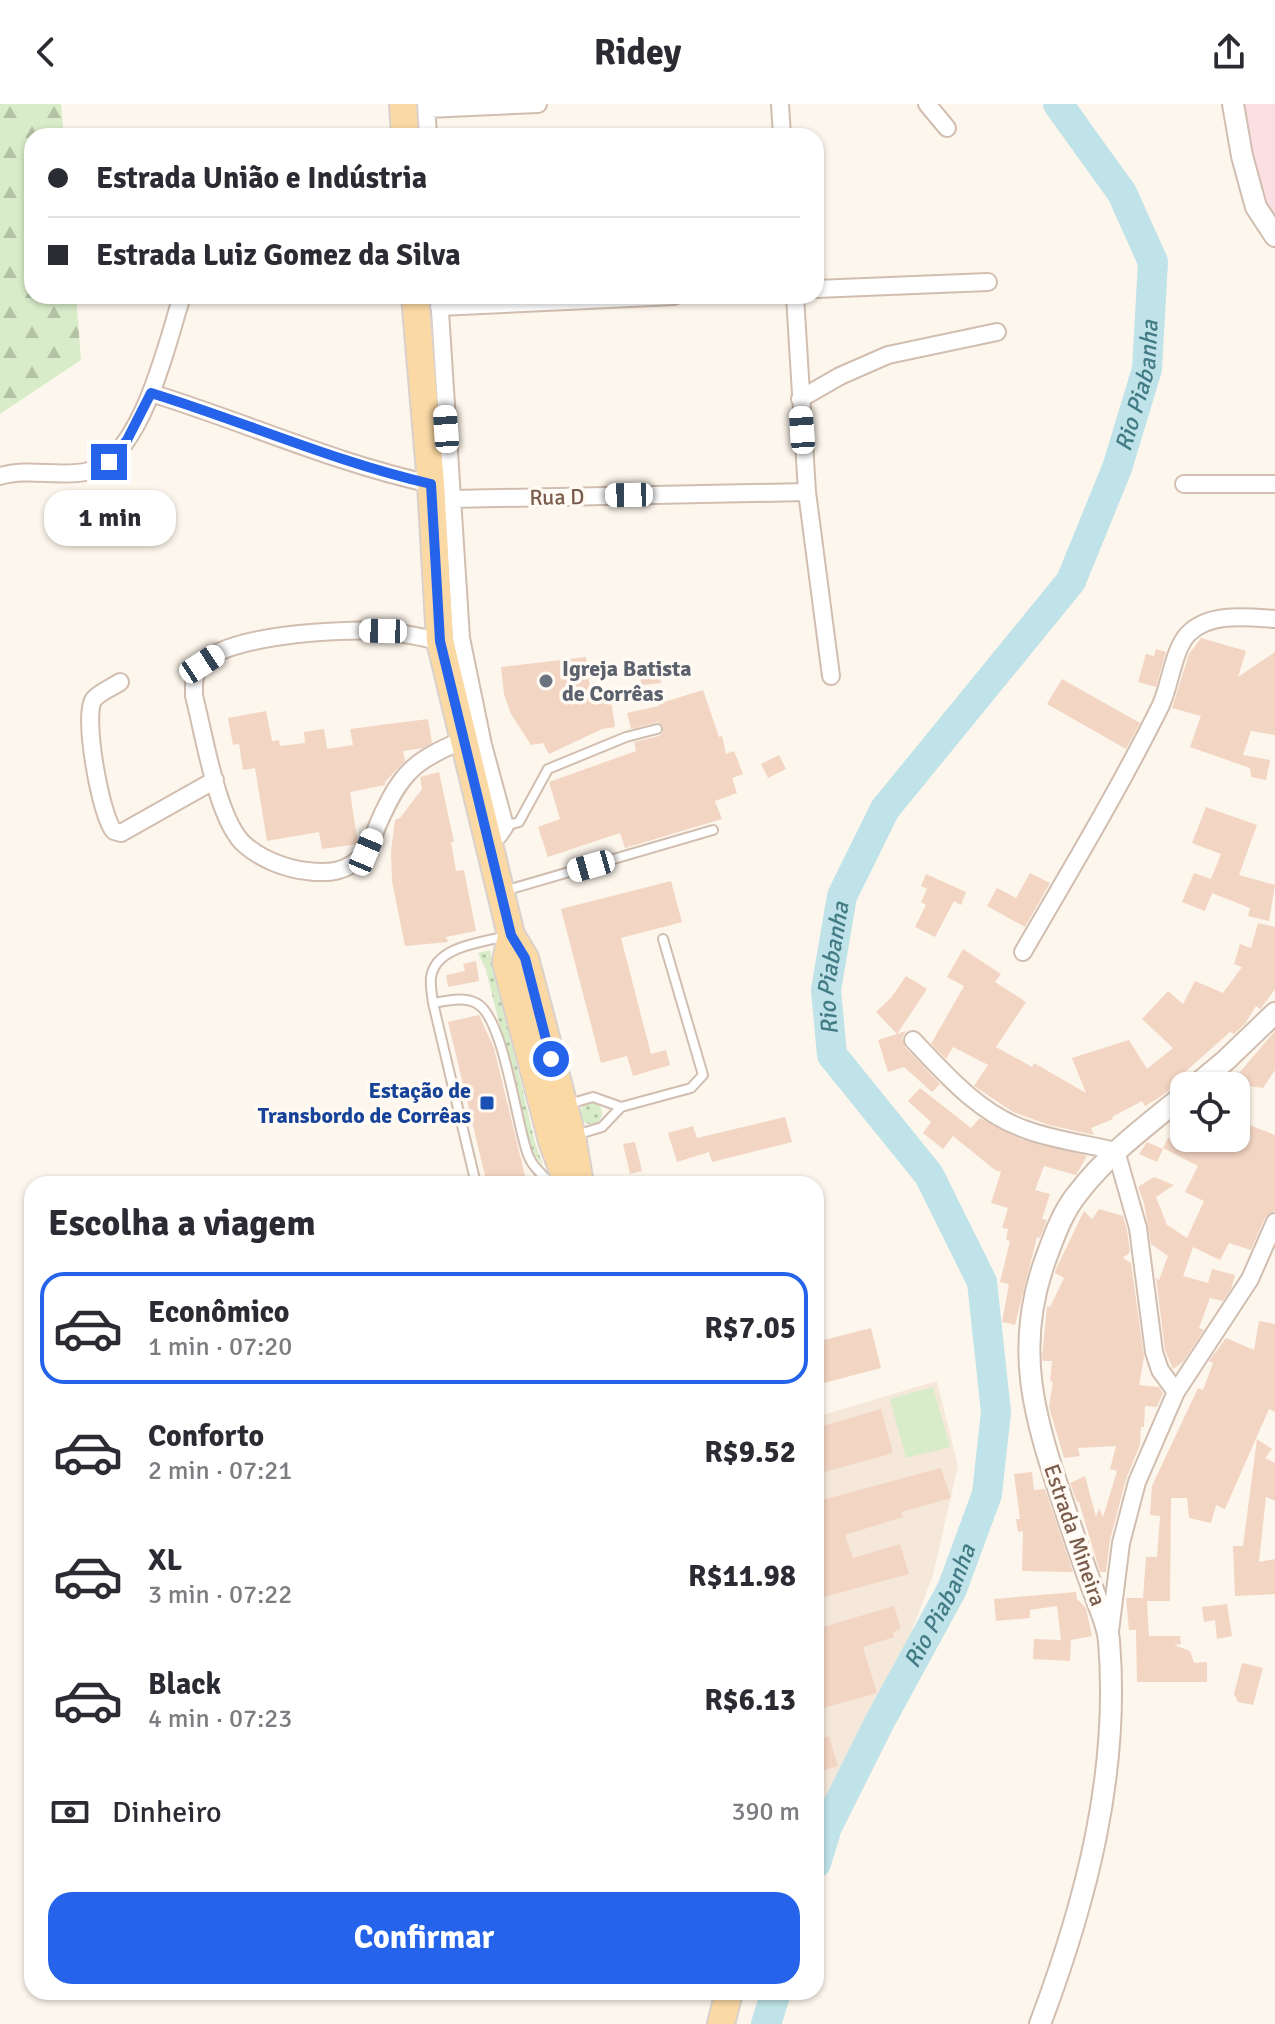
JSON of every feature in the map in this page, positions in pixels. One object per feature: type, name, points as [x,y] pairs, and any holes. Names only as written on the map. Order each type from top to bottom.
[{"type":"main road","points":[[409,128],[419,106]]},
{"type":"main road","points":[[430,308],[441,492],[440,641],[463,740],[496,832],[499,892],[525,958],[551,1059],[554,1108]]},
{"type":"main road","points":[[517,937],[506,962],[577,1176]]},
{"type":"main road","points":[[562,1138],[567,1176]]},
{"type":"main road","points":[[721,2024],[727,2000]]},
{"type":"street","points":[[426,128],[419,106],[538,104]]},
{"type":"street","points":[[780,104],[782,128]]},
{"type":"street","points":[[927,104],[947,128]]},
{"type":"street","points":[[1233,104],[1242,156],[1256,207],[1275,236]]},
{"type":"street","points":[[824,289],[988,282]]},
{"type":"street","points":[[0,476],[17,472],[89,472],[109,462],[127,440],[151,393],[179,304]]},
{"type":"street","points":[[430,308],[511,304]]},
{"type":"street","points":[[795,304],[807,492],[831,676]]},
{"type":"street","points":[[800,399],[840,376],[888,355],[997,332]]},
{"type":"street","name":"Rua D","points":[[151,393],[341,461],[441,492],[807,492]]},
{"type":"street","points":[[1184,484],[1275,484]]},
{"type":"street","points":[[441,492],[461,638],[483,745],[496,832]]},
{"type":"street","points":[[1023,952],[1115,795],[1162,703],[1186,635],[1201,623],[1229,617],[1275,619]]},
{"type":"street","points":[[440,641],[383,631],[307,632],[222,651],[202,664],[194,679],[194,696],[215,780],[231,828],[244,845],[280,864],[301,870],[337,871],[350,866],[366,852],[398,785],[411,768],[427,755],[463,740]]},
{"type":"street","points":[[120,682],[94,699],[90,709],[91,734],[108,825],[121,833],[215,780]]},
{"type":"street","points":[[1212,1072],[1275,1013]]},
{"type":"street","points":[[913,1040],[967,1094],[991,1113],[1025,1130],[1116,1151],[1138,1228],[1154,1352],[1160,1370],[1176,1392]]},
{"type":"street","name":"Estrada Mineira","points":[[1040,2024],[1089,1872],[1109,1756],[1112,1699],[1109,1637],[1043,1442],[1033,1401],[1027,1346],[1035,1288],[1054,1236],[1076,1195],[1116,1151],[1170,1107]]},
{"type":"street","points":[[1109,1637],[1121,1543],[1137,1482],[1176,1392],[1250,1279],[1275,1222]]},
{"type":"lane","points":[[496,832],[519,822],[548,769],[626,737],[657,729]]},
{"type":"lane","points":[[499,892],[713,830]]},
{"type":"lane","points":[[474,1176],[433,1003],[431,978],[436,961],[454,950],[517,937]]},
{"type":"lane","points":[[562,1138],[602,1127],[621,1107],[691,1088],[703,1075],[663,939]]},
{"type":"lane","points":[[433,1003],[460,999],[476,1003],[485,1010],[498,1039],[529,1158],[545,1176]]},
{"type":"lane","points":[[546,1000],[551,1059]]},
{"type":"lane","points":[[554,1108],[593,1097],[621,1107]]},
{"type":"shaded area","points":[[1240,104],[1275,104],[1275,226],[1260,203]]},
{"type":"shaded area","points":[[937,1381],[958,1466],[933,1575],[900,1661],[853,1744],[824,1806],[824,1415]]},
{"type":"green space","points":[[0,104],[61,104],[63,128],[24,128],[24,304],[77,304],[81,360],[0,414]]},
{"type":"green space","points":[[490,950],[535,1143],[543,1165],[531,1151],[486,970],[478,953]]},
{"type":"green space","points":[[587,1102],[595,1102],[602,1113],[595,1124],[587,1124],[580,1117],[580,1109]]},
{"type":"green space","points":[[933,1387],[950,1447],[906,1458],[890,1399]]},
{"type":"building","points":[[1201,638],[1246,651],[1238,677],[1275,652],[1275,735],[1251,731],[1243,755],[1270,760],[1266,780],[1251,777],[1250,768],[1190,747],[1201,716],[1172,708],[1189,654]]},
{"type":"building","points":[[1156,649],[1166,652],[1156,687],[1138,682],[1146,654],[1154,656]]},
{"type":"building","name":"Igreja Batista de Corrêas","points":[[586,657],[592,704],[611,701],[615,727],[602,729],[549,754],[543,743],[531,745],[511,714],[504,694],[501,667]]},
{"type":"building","points":[[659,661],[661,683],[641,685],[639,663]]},
{"type":"building","points":[[1062,679],[1140,723],[1126,749],[1047,704]]},
{"type":"building","points":[[703,690],[726,754],[734,751],[743,774],[732,778],[737,793],[715,801],[722,819],[625,848],[620,833],[548,857],[538,827],[560,819],[549,782],[636,751],[634,742],[659,736],[663,732],[658,722],[631,729],[627,713],[659,706]]},
{"type":"building","points":[[266,711],[272,741],[279,740],[280,746],[305,743],[304,732],[324,729],[327,749],[353,745],[350,729],[428,719],[432,743],[423,748],[403,751],[405,761],[385,785],[350,792],[358,844],[322,849],[319,832],[267,841],[255,768],[243,770],[239,744],[233,745],[228,718]]},
{"type":"building","points":[[779,755],[786,769],[768,778],[761,764]]},
{"type":"building","points":[[439,772],[454,842],[451,842],[456,871],[464,870],[476,931],[446,937],[448,942],[405,946],[392,881],[391,851],[395,820],[400,818],[422,789],[420,777]]},
{"type":"building","points":[[1206,807],[1257,825],[1239,875],[1275,885],[1269,921],[1248,916],[1250,908],[1212,893],[1205,911],[1182,902],[1194,873],[1211,879],[1221,854],[1192,843]]},
{"type":"building","points":[[1030,873],[1050,883],[1025,927],[987,906],[997,888],[1016,898]]},
{"type":"building","points":[[926,874],[966,892],[961,905],[954,901],[935,937],[915,927],[926,905],[921,902],[927,889],[921,886]]},
{"type":"building","points":[[671,881],[682,922],[621,938],[651,1054],[666,1050],[670,1065],[633,1076],[627,1056],[601,1063],[561,909]]},
{"type":"building","points":[[1258,923],[1275,927],[1275,989],[1262,1007],[1256,1006],[1245,1024],[1234,1034],[1230,1032],[1185,1072],[1170,1072],[1170,1089],[1160,1097],[1145,1106],[1142,1101],[1091,1128],[1094,1135],[1049,1125],[1013,1112],[974,1086],[988,1065],[953,1047],[946,1059],[931,1044],[964,986],[947,977],[963,949],[1001,974],[995,982],[1026,1002],[996,1047],[1032,1067],[1034,1063],[1086,1093],[1072,1058],[1129,1040],[1147,1069],[1173,1048],[1142,1019],[1168,991],[1183,1004],[1195,981],[1223,993],[1242,967],[1234,964],[1240,944],[1251,948]]},
{"type":"building","points":[[476,961],[479,981],[448,987],[446,975],[465,971],[463,964]]},
{"type":"building","points":[[906,976],[927,989],[897,1034],[876,1012],[891,998]]},
{"type":"building","name":"Estação de Transbordo de Corrêas","points":[[479,1015],[494,1048],[525,1176],[485,1176],[448,1022]]},
{"type":"building","points":[[906,1031],[902,1038],[905,1047],[940,1084],[932,1092],[904,1067],[888,1072],[878,1040]]},
{"type":"building","points":[[1275,1031],[1275,1070],[1263,1088],[1250,1086],[1250,1072],[1240,1072]]},
{"type":"building","points":[[920,1088],[971,1128],[980,1118],[1020,1139],[1087,1156],[1076,1175],[1044,1166],[1035,1190],[1050,1194],[1042,1219],[1047,1220],[1040,1238],[1037,1237],[1015,1325],[1002,1322],[1009,1284],[1000,1282],[1010,1241],[1006,1240],[1008,1229],[1002,1228],[1008,1208],[991,1203],[1001,1172],[953,1136],[943,1149],[923,1133],[931,1122],[908,1101]]},
{"type":"building","points":[[785,1117],[792,1142],[712,1162],[709,1152],[677,1162],[668,1133],[693,1126],[697,1138]]},
{"type":"building","points":[[1250,1125],[1275,1135],[1275,1211],[1265,1218],[1251,1250],[1229,1243],[1220,1260],[1193,1247],[1183,1276],[1208,1283],[1212,1269],[1235,1275],[1223,1301],[1210,1298],[1199,1328],[1204,1330],[1183,1362],[1173,1369],[1165,1350],[1156,1278],[1159,1280],[1168,1256],[1151,1244],[1138,1187],[1154,1177],[1174,1185],[1156,1197],[1167,1225],[1187,1238],[1204,1201],[1185,1192],[1198,1166],[1171,1152],[1250,1152]]},
{"type":"building","points":[[1170,1138],[1170,1152],[1163,1148]]},
{"type":"building","points":[[635,1142],[642,1171],[630,1174],[623,1144]]},
{"type":"building","points":[[1147,1142],[1163,1149],[1157,1162],[1139,1154]]},
{"type":"building","points":[[1099,1209],[1123,1216],[1130,1252],[1123,1258],[1131,1263],[1144,1357],[1139,1385],[1159,1387],[1163,1393],[1157,1407],[1145,1406],[1140,1445],[1126,1479],[1110,1540],[1106,1572],[1100,1572],[1079,1502],[1070,1483],[1085,1476],[1096,1517],[1099,1508],[1103,1517],[1117,1471],[1110,1469],[1116,1446],[1078,1448],[1080,1456],[1064,1458],[1049,1407],[1052,1361],[1043,1361],[1042,1357],[1047,1306],[1050,1307],[1064,1278],[1055,1273],[1056,1269],[1084,1211],[1092,1219]]},
{"type":"building","points":[[1259,1321],[1275,1324],[1275,1412],[1269,1409],[1225,1509],[1216,1505],[1211,1523],[1189,1518],[1187,1498],[1171,1498],[1170,1601],[1147,1601],[1149,1636],[1180,1636],[1181,1644],[1174,1645],[1190,1651],[1194,1663],[1207,1662],[1207,1682],[1137,1682],[1136,1630],[1129,1630],[1126,1598],[1143,1598],[1146,1557],[1157,1557],[1160,1516],[1150,1515],[1152,1486],[1198,1388],[1203,1390],[1213,1363],[1209,1361],[1226,1338],[1254,1350]]},
{"type":"building","points":[[871,1328],[881,1368],[824,1383],[824,1340]]},
{"type":"building","points":[[881,1409],[893,1453],[824,1472],[824,1426]]},
{"type":"building","points":[[1257,1439],[1272,1449],[1265,1458],[1275,1463],[1275,1501],[1266,1497],[1259,1562],[1275,1559],[1275,1594],[1235,1596],[1233,1546],[1243,1546]]},
{"type":"building","points":[[941,1468],[951,1498],[901,1512],[903,1517],[845,1535],[853,1558],[900,1544],[909,1574],[824,1597],[824,1499]]},
{"type":"building","points":[[1032,1472],[1034,1490],[1045,1489],[1073,1572],[1022,1571],[1023,1531],[1018,1532],[1016,1519],[1020,1519],[1014,1474]]},
{"type":"building","points":[[1076,1592],[1077,1599],[1086,1608],[1092,1636],[1071,1640],[1070,1661],[1033,1659],[1034,1639],[1061,1640],[1057,1606],[1030,1610],[1030,1618],[996,1621],[994,1599]]},
{"type":"building","points":[[1227,1604],[1232,1636],[1217,1639],[1215,1620],[1204,1622],[1202,1607]]},
{"type":"building","points":[[894,1606],[901,1629],[893,1632],[894,1637],[863,1647],[877,1693],[824,1708],[824,1627]]},
{"type":"building","points":[[1242,1663],[1263,1668],[1253,1705],[1238,1702],[1234,1694]]},
{"type":"building","points":[[829,1736],[838,1766],[824,1770],[824,1737]]},
{"type":"waterway","name":"Rio Piabanha","points":[[824,1837],[880,1721],[952,1589],[987,1494],[996,1412],[982,1282],[929,1175],[832,1055],[826,990],[842,896],[885,809],[1071,581],[1117,468],[1147,369],[1153,262],[1122,193],[1058,104]]},
{"type":"waterway","name":"Rio Piabanha","points":[[766,2024],[774,2000]]},
{"type":"place","name":"Igreja Batista de Corrêas","points":[[546,681]]},
{"type":"place","name":"Estação de Transbordo de Corrêas","points":[[487,1103]]},
{"type":"route","points":[[109,462],[127,440],[151,393],[341,461],[378,473],[431,484],[440,641],[511,935],[525,958],[551,1059]]}]
